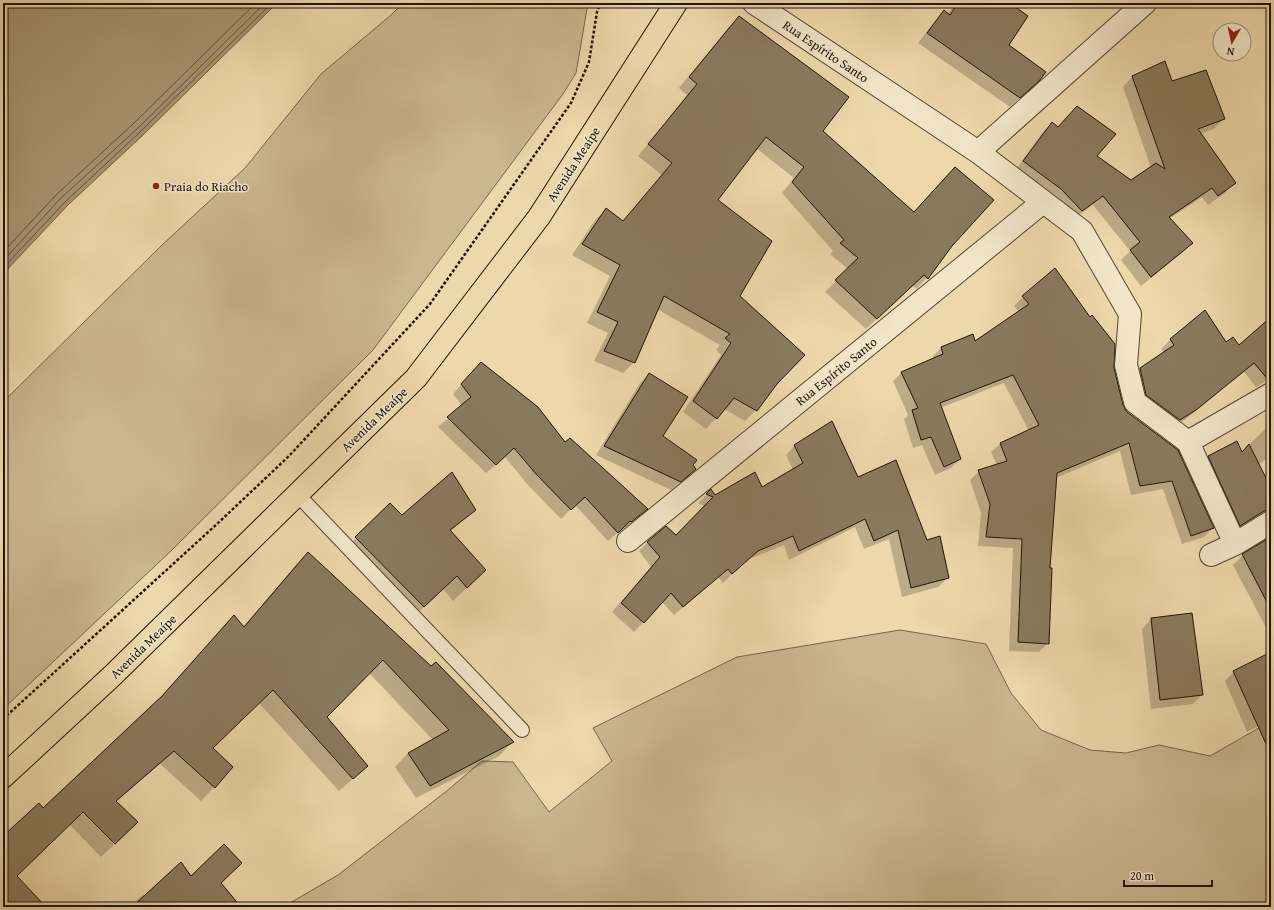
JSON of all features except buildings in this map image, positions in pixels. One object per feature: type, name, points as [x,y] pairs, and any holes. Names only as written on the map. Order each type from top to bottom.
[{"type":"main road","name":"Avenida Meaípe","points":[[3,777],[112,676],[416,378],[539,217],[676,3]]},
{"type":"street","name":"Rua Espírito Santo","points":[[754,3],[978,152],[1082,231],[1130,314],[1126,365],[1135,402],[1188,442],[1234,544]]},
{"type":"street","points":[[978,152],[1145,3]]},
{"type":"street","name":"Rua Espírito Santo","points":[[628,541],[1043,202]]},
{"type":"street","points":[[1188,442],[1271,394]]},
{"type":"street","points":[[1211,555],[1234,544],[1271,522]]},
{"type":"lane","points":[[297,494],[522,730]]},
{"type":"path","points":[[3,719],[289,456],[430,304],[571,103],[589,62],[597,12],[600,3]]},
{"type":"shaded area","points":[[403,3],[588,3],[576,73],[563,94],[373,350],[172,550],[3,709],[3,402],[162,245],[245,168],[321,74],[391,15]]},
{"type":"shaded area","points":[[900,630],[986,644],[1011,693],[1041,730],[1090,750],[1126,753],[1159,745],[1210,756],[1271,721],[1271,907],[283,907],[338,875],[448,790],[482,761],[513,762],[549,812],[612,761],[593,728],[737,657]]},
{"type":"water","points":[[3,3],[277,3],[143,135],[68,205],[3,274]]},
{"type":"place","name":"Praia do Riacho","points":[[156,186]]}]
